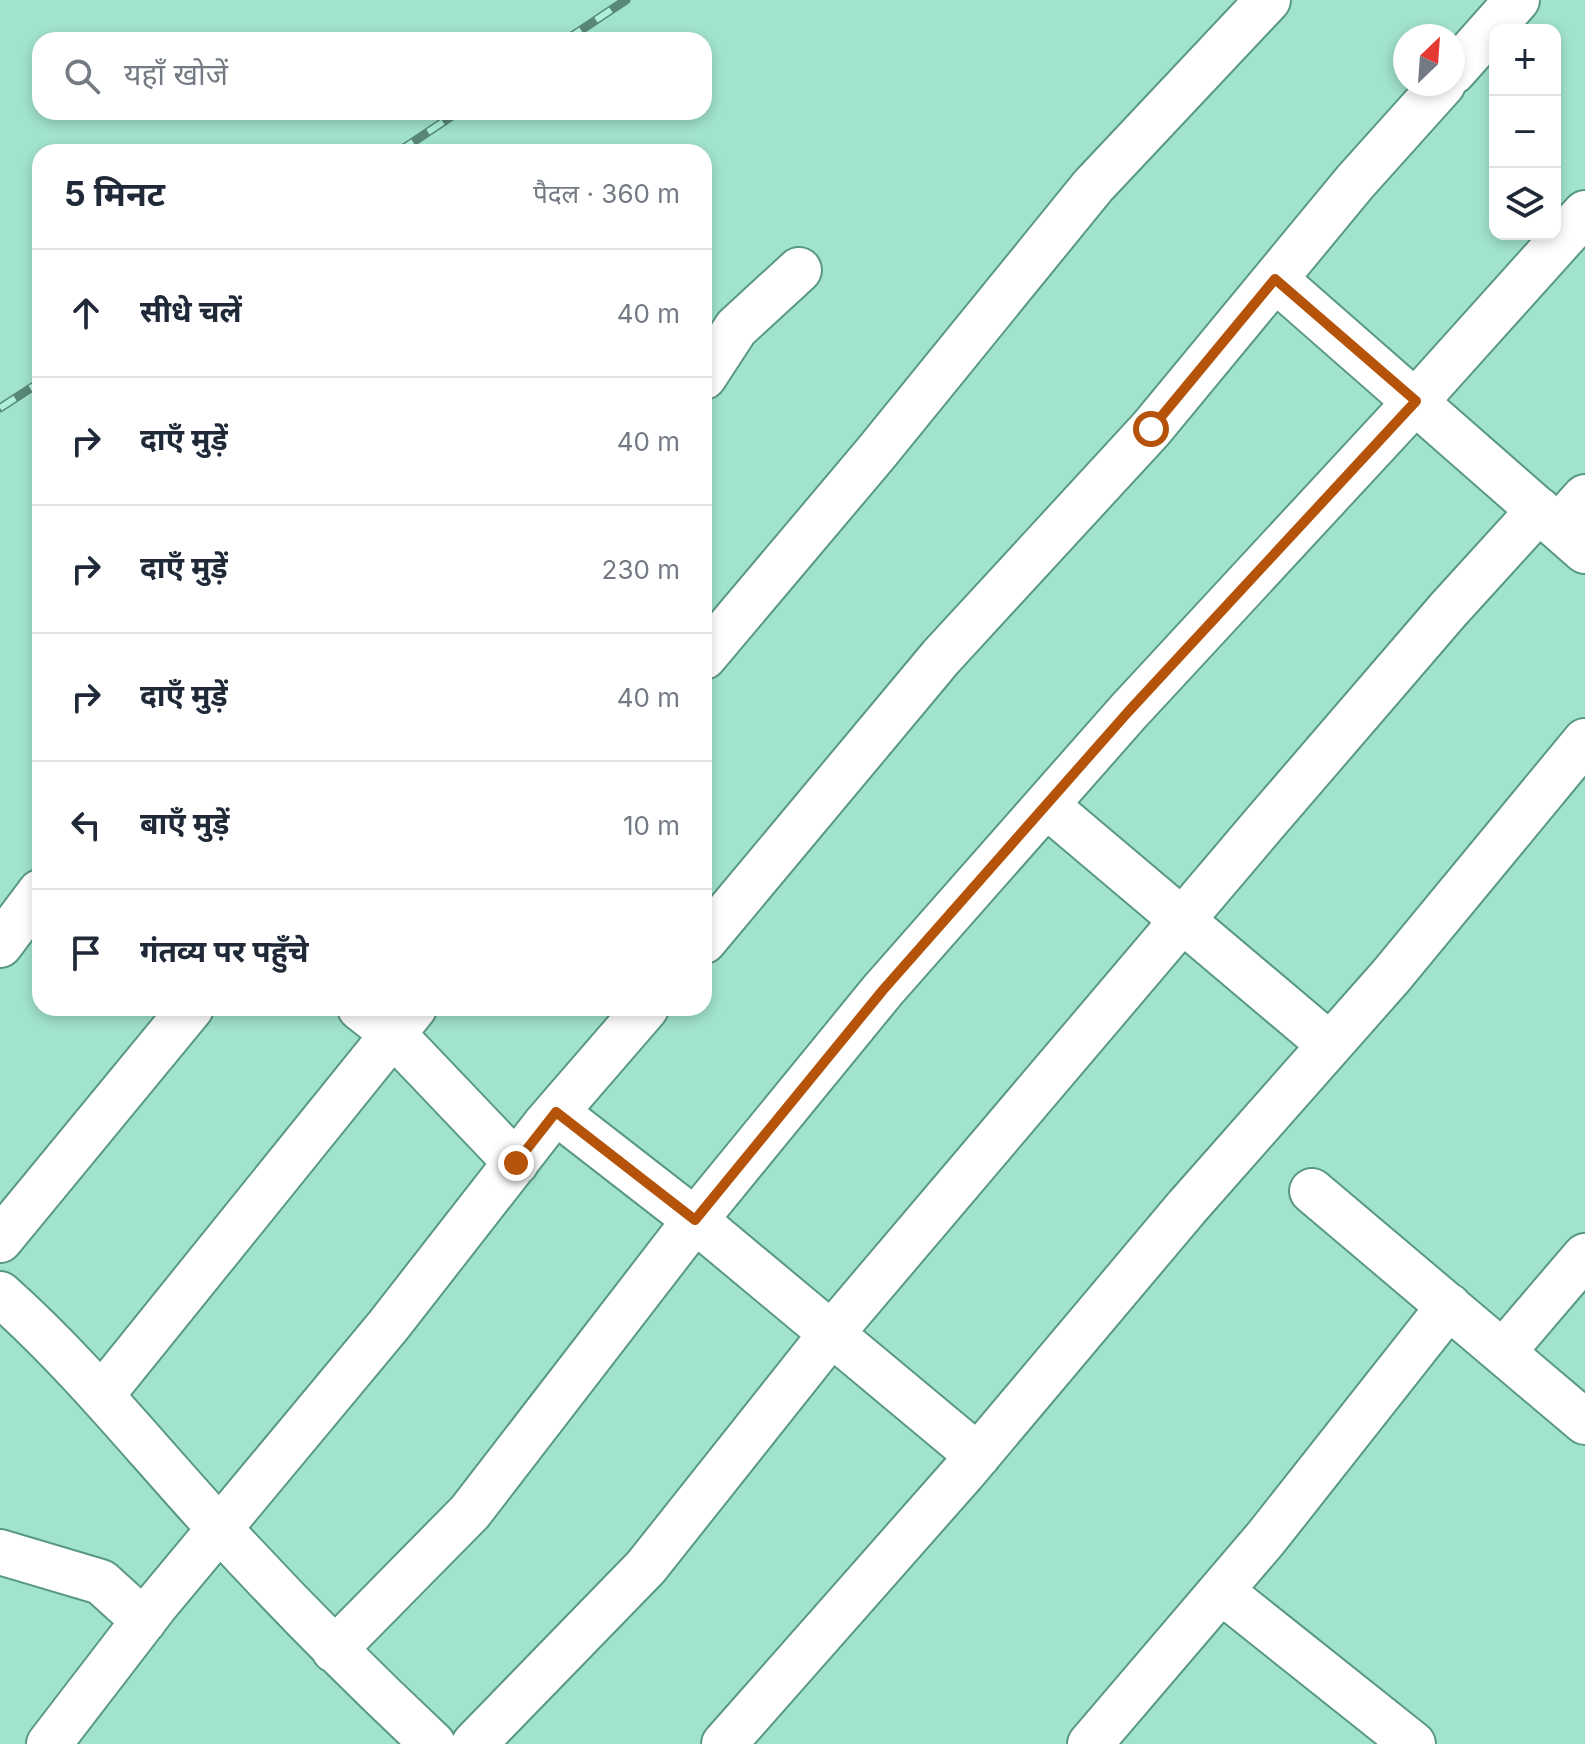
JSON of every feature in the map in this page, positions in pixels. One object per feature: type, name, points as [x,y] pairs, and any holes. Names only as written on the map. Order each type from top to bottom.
[{"type":"street","points":[[712,648],[876,453],[1093,186],[1268,0]]},
{"type":"street","points":[[1465,58],[1517,0]]},
{"type":"street","points":[[712,931],[941,657],[1151,429],[1355,182],[1432,96]]},
{"type":"street","points":[[334,1650],[470,1512],[695,1220],[883,990],[1128,712],[1585,213]]},
{"type":"street","points":[[712,365],[736,328],[799,270]]},
{"type":"street","points":[[474,1744],[646,1567],[831,1334],[1448,610],[1567,521],[1416,401],[1275,279]]},
{"type":"street","points":[[724,1744],[978,1456],[1187,1207],[1391,976],[1585,741]]},
{"type":"street","points":[[1046,805],[1330,1045]]},
{"type":"street","points":[[0,945],[32,903]]},
{"type":"street","points":[[0,1240],[184,1016]]},
{"type":"street","points":[[49,1744],[144,1621],[388,1326],[556,1112],[639,1016]]},
{"type":"street","points":[[101,1396],[404,1021],[516,1163]]},
{"type":"street","points":[[556,1112],[695,1220],[978,1456]]},
{"type":"street","points":[[1312,1191],[1585,1422]]},
{"type":"street","points":[[1503,1352],[1585,1256]]},
{"type":"street","points":[[1,1298],[42,1331],[220,1530],[334,1650],[433,1744]]},
{"type":"street","points":[[1090,1744],[1275,1526],[1449,1306]]},
{"type":"street","points":[[0,1552],[101,1582],[144,1621]]},
{"type":"street","points":[[1221,1591],[1413,1744]]},
{"type":"railway","points":[[578,32],[626,0]]},
{"type":"railway","points":[[410,144],[446,120]]},
{"type":"railway","points":[[0,408],[32,387]]},
{"type":"route","points":[[516,1163],[556,1112],[695,1220],[883,990],[1128,712],[1416,401],[1275,279],[1151,429]]}]
